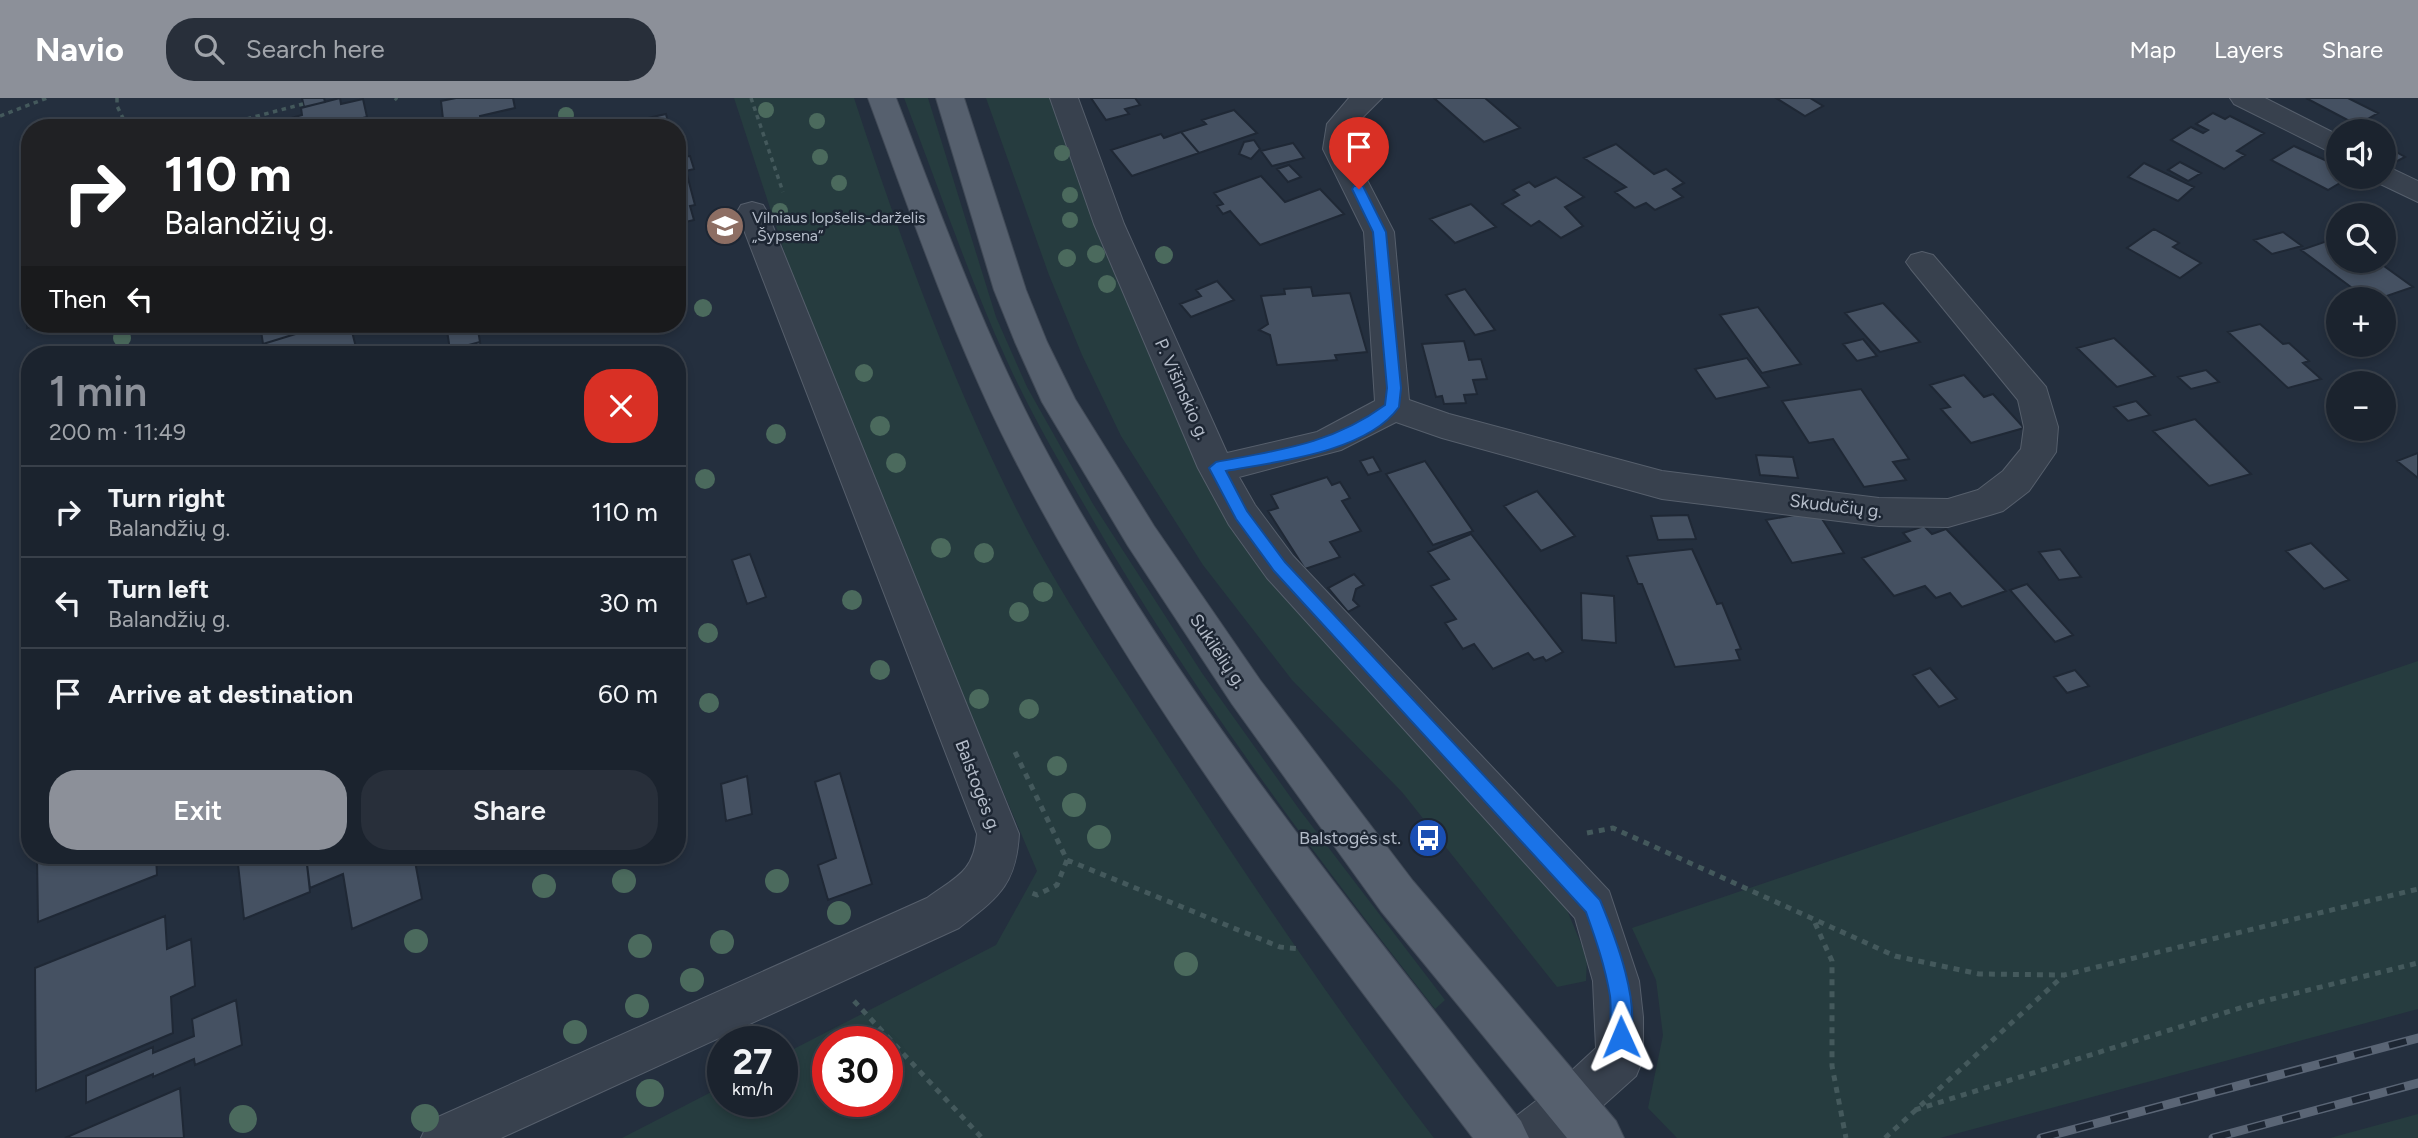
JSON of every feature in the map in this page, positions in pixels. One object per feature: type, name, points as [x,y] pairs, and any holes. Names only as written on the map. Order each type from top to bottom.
[{"type":"main road","points":[[882,98],[958,298],[1009,412],[1067,521],[1157,667],[1253,807],[1504,1138]]},
{"type":"main road","name":"Sukilėlių g.","points":[[950,98],[1010,290],[1031,342],[1059,402],[1134,525],[1246,692],[1397,895],[1599,1138]]},
{"type":"street","name":"P. Višinskio g.","points":[[1064,98],[1109,224],[1216,468],[1242,515],[1280,567],[1593,906],[1615,966],[1623,1016],[1619,1059],[1571,1104],[1527,1138]]},
{"type":"street","points":[[1216,468],[1297,453],[1335,442],[1367,425],[1392,407],[1394,388],[1379,232],[1337,149],[1341,124],[1357,105],[1368,98]]},
{"type":"street","points":[[2244,98],[2326,141]]},
{"type":"street","points":[[2396,181],[2418,193]]},
{"type":"street","name":"Balstogės g.","points":[[446,1138],[943,913],[978,886],[996,863],[998,834],[826,406],[752,212]]},
{"type":"street","name":"Skudučių g.","points":[[1392,407],[1442,425],[1662,485],[1878,512],[1948,513],[1990,501],[2016,481],[2038,452],[2041,428],[2034,396],[1922,262]]},
{"type":"path","points":[[0,116],[47,98]]},
{"type":"path","points":[[117,98],[117,106],[124,119]]},
{"type":"path","points":[[246,119],[303,104]]},
{"type":"path","points":[[1536,842],[1613,828],[1815,922],[1907,959],[1979,974],[2064,975],[2418,890]]},
{"type":"path","points":[[1067,860],[1280,947],[1308,949]]},
{"type":"path","points":[[1815,922],[1832,961],[1832,1066],[1846,1138]]},
{"type":"path","points":[[1915,1110],[2256,1003],[2418,963]]},
{"type":"path","points":[[823,968],[982,1138]]},
{"type":"path","points":[[1885,1138],[2008,1023],[2064,975]]},
{"type":"green space","points":[[734,98],[854,98],[905,248],[943,346],[984,442],[1024,524],[1103,657],[1198,802],[1330,996],[1434,1138],[622,1138],[707,1094],[707,1117],[798,1117],[798,1047],[812,1040],[812,1117],[903,1117],[903,1026],[838,1026],[996,945],[1037,871],[821,364]]},
{"type":"green space","points":[[904,98],[928,98],[996,317],[1027,387],[1093,504],[1202,673],[1299,809],[1445,1000],[1435,1009],[1255,770],[1171,647],[1093,520],[1037,422],[1007,361],[966,263]]},
{"type":"green space","points":[[986,98],[1050,98],[1174,413],[1212,489],[1270,572],[1567,910],[1587,958],[1586,981],[1557,987],[1402,792],[1292,680],[1203,565],[1121,436],[1082,355],[1049,275]]},
{"type":"green space","points":[[2418,661],[2418,1009],[1940,1138],[1677,1138],[1648,1108],[1663,1035],[1656,980],[1632,928]]},
{"type":"green space","points":[[2418,1114],[2418,1138],[2330,1138]]},
{"type":"building","points":[[302,98],[324,98],[325,102],[304,107]]},
{"type":"building","points":[[340,98],[341,104],[363,99],[367,117],[288,119],[302,115],[301,108]]},
{"type":"building","points":[[456,98],[513,98],[515,108],[480,116],[480,119],[443,119],[441,101]]},
{"type":"building","points":[[1091,98],[1135,98],[1140,105],[1125,109],[1129,114],[1106,120]]},
{"type":"building","points":[[1434,98],[1485,98],[1520,128],[1484,142]]},
{"type":"building","points":[[1776,98],[1810,98],[1823,106],[1805,116]]},
{"type":"building","points":[[2306,98],[2348,98],[2378,113],[2368,119],[2346,119]]},
{"type":"building","points":[[1234,110],[1257,133],[1199,153],[1181,132],[1206,124],[1202,120]]},
{"type":"building","points":[[2213,113],[2225,119],[2230,116],[2264,133],[2237,151],[2245,155],[2224,169],[2171,140],[2191,127],[2203,133],[2208,130],[2196,124]]},
{"type":"building","points":[[666,114],[667,119],[644,119]]},
{"type":"building","points":[[1181,132],[1199,153],[1132,176],[1111,150],[1161,134],[1164,138]]},
{"type":"building","points":[[1254,140],[1260,149],[1251,159],[1239,154],[1244,142]]},
{"type":"building","points":[[1293,143],[1304,158],[1272,166],[1261,151]]},
{"type":"building","points":[[1616,144],[1654,174],[1666,169],[1684,183],[1673,189],[1683,197],[1655,210],[1646,203],[1635,208],[1615,192],[1626,187],[1584,158]]},
{"type":"building","points":[[2294,146],[2326,161],[2326,189],[2271,160]]},
{"type":"building","points":[[2396,152],[2405,157],[2396,162]]},
{"type":"building","points":[[686,156],[690,156],[694,169],[686,171]]},
{"type":"building","points":[[2180,162],[2201,173],[2188,181],[2168,170]]},
{"type":"building","points":[[2144,163],[2194,187],[2178,201],[2128,177]]},
{"type":"building","points":[[1289,165],[1301,177],[1288,182],[1277,169]]},
{"type":"building","points":[[686,171],[695,205],[690,206],[694,220],[686,222]]},
{"type":"building","points":[[1261,176],[1285,202],[1320,189],[1344,214],[1260,245],[1230,211],[1223,214],[1217,206],[1223,204],[1214,193]]},
{"type":"building","points":[[1556,177],[1584,197],[1565,207],[1583,226],[1561,238],[1539,221],[1531,226],[1502,204],[1519,195],[1513,190],[1529,182],[1535,187]]},
{"type":"building","points":[[1471,204],[1496,227],[1455,243],[1430,219]]},
{"type":"building","points":[[2154,229],[2179,243],[2173,247],[2201,263],[2180,278],[2127,248]]},
{"type":"building","points":[[2283,232],[2302,246],[2272,254],[2254,240]]},
{"type":"building","points":[[2326,241],[2326,269],[2301,250]]},
{"type":"building","points":[[2332,273],[2394,273],[2413,287],[2396,293],[2396,287],[2351,287]]},
{"type":"building","points":[[1217,281],[1234,300],[1191,317],[1180,304],[1201,296],[1196,290]]},
{"type":"building","points":[[1311,287],[1313,296],[1350,293],[1367,352],[1335,355],[1337,360],[1277,365],[1270,335],[1259,330],[1268,324],[1261,296],[1285,294],[1284,289]]},
{"type":"building","points":[[1465,289],[1495,330],[1475,335],[1446,295]]},
{"type":"building","points":[[1883,303],[1920,342],[1880,352],[1845,313]]},
{"type":"building","points":[[1758,307],[1801,364],[1762,373],[1720,315]]},
{"type":"building","points":[[2260,324],[2283,344],[2289,343],[2309,361],[2303,363],[2321,379],[2288,388],[2228,332]]},
{"type":"building","points":[[261,333],[299,333],[263,344]]},
{"type":"building","points":[[299,333],[352,333],[356,346],[263,346]]},
{"type":"building","points":[[447,333],[478,333],[480,342],[449,346]]},
{"type":"building","points":[[2114,338],[2155,376],[2117,387],[2077,348]]},
{"type":"building","points":[[1863,339],[1877,356],[1857,361],[1843,344]]},
{"type":"building","points":[[1464,341],[1469,360],[1481,359],[1487,379],[1473,380],[1477,394],[1464,395],[1466,403],[1444,404],[1442,396],[1436,397],[1422,344]]},
{"type":"building","points":[[480,342],[481,346],[465,346]]},
{"type":"building","points":[[1747,358],[1769,387],[1716,399],[1695,369]]},
{"type":"building","points":[[2206,370],[2219,382],[2191,389],[2178,377]]},
{"type":"building","points":[[1964,375],[1984,397],[1993,394],[2024,428],[1971,443],[1941,409],[1950,407],[1930,385]]},
{"type":"building","points":[[1861,389],[1909,459],[1893,462],[1906,480],[1864,487],[1833,439],[1809,443],[1782,401]]},
{"type":"building","points":[[2136,401],[2150,415],[2128,421],[2114,407]]},
{"type":"building","points":[[2195,419],[2251,474],[2209,486],[2153,431]]},
{"type":"building","points":[[2418,453],[2418,478],[2397,461]]},
{"type":"building","points":[[1756,455],[1793,457],[1798,478],[1760,475]]},
{"type":"building","points":[[1373,457],[1381,471],[1368,475],[1360,461]]},
{"type":"building","points":[[1425,461],[1473,531],[1433,545],[1386,474]]},
{"type":"building","points":[[1327,477],[1332,485],[1340,482],[1350,498],[1342,501],[1361,531],[1330,542],[1340,557],[1305,569],[1268,511],[1278,508],[1271,495]]},
{"type":"building","points":[[1537,491],[1575,536],[1541,551],[1504,506]]},
{"type":"building","points":[[1817,511],[1844,553],[1792,563],[1766,520]]},
{"type":"building","points":[[1688,515],[1696,539],[1658,540],[1651,516]]},
{"type":"building","points":[[1924,526],[1932,534],[1946,529],[2006,591],[1962,607],[1950,593],[1936,598],[1925,586],[1894,596],[1862,558],[1910,541],[1903,533]]},
{"type":"building","points":[[1471,534],[1563,652],[1546,661],[1543,657],[1534,660],[1528,653],[1493,669],[1474,644],[1463,649],[1445,623],[1456,619],[1431,586],[1449,579],[1428,552]]},
{"type":"building","points":[[2311,543],[2349,580],[2324,589],[2286,551]]},
{"type":"building","points":[[1692,549],[1717,604],[1722,603],[1741,649],[1736,650],[1740,660],[1675,667],[1642,584],[1638,584],[1627,556]]},
{"type":"building","points":[[2060,549],[2081,577],[2059,580],[2039,552]]},
{"type":"building","points":[[750,554],[766,597],[747,604],[732,560]]},
{"type":"building","points":[[1354,574],[1364,585],[1356,589],[1353,600],[1359,606],[1348,612],[1328,588]]},
{"type":"building","points":[[2027,584],[2073,635],[2055,642],[2010,590]]},
{"type":"building","points":[[1581,593],[1614,596],[1616,643],[1582,640]]},
{"type":"building","points":[[1930,668],[1957,699],[1939,707],[1913,675]]},
{"type":"building","points":[[2075,670],[2089,686],[2067,693],[2054,677]]},
{"type":"building","points":[[840,773],[872,884],[828,900],[818,865],[836,858],[815,782]]},
{"type":"building","points":[[747,776],[752,814],[726,821],[721,784]]},
{"type":"building","points":[[37,864],[156,864],[157,875],[38,922]]},
{"type":"building","points":[[238,864],[307,864],[310,892],[244,919]]},
{"type":"building","points":[[307,864],[415,864],[422,899],[352,929],[343,874],[310,888]]},
{"type":"building","points":[[165,916],[167,949],[191,939],[195,986],[171,997],[173,1033],[36,1091],[35,968]]},
{"type":"building","points":[[236,1000],[242,1045],[195,1065],[194,1059],[153,1077],[153,1074],[86,1103],[86,1076],[153,1047],[153,1053],[194,1036],[192,1019]]},
{"type":"building","points":[[180,1088],[184,1138],[65,1138]]},
{"type":"railway","points":[[2041,1138],[2418,1038]]},
{"type":"railway","points":[[2213,1138],[2418,1083]]},
{"type":"place","name":"Vilniaus lopšelis-darželis „Šypsena“","points":[[725,226]]},
{"type":"place","name":"Balstogės st.","points":[[1428,838]]},
{"type":"route","points":[[1359,189],[1379,232],[1394,388],[1392,407],[1367,425],[1335,442],[1297,453],[1216,468],[1242,515],[1280,567],[1593,906],[1615,966],[1623,1016],[1621,1037]]}]
